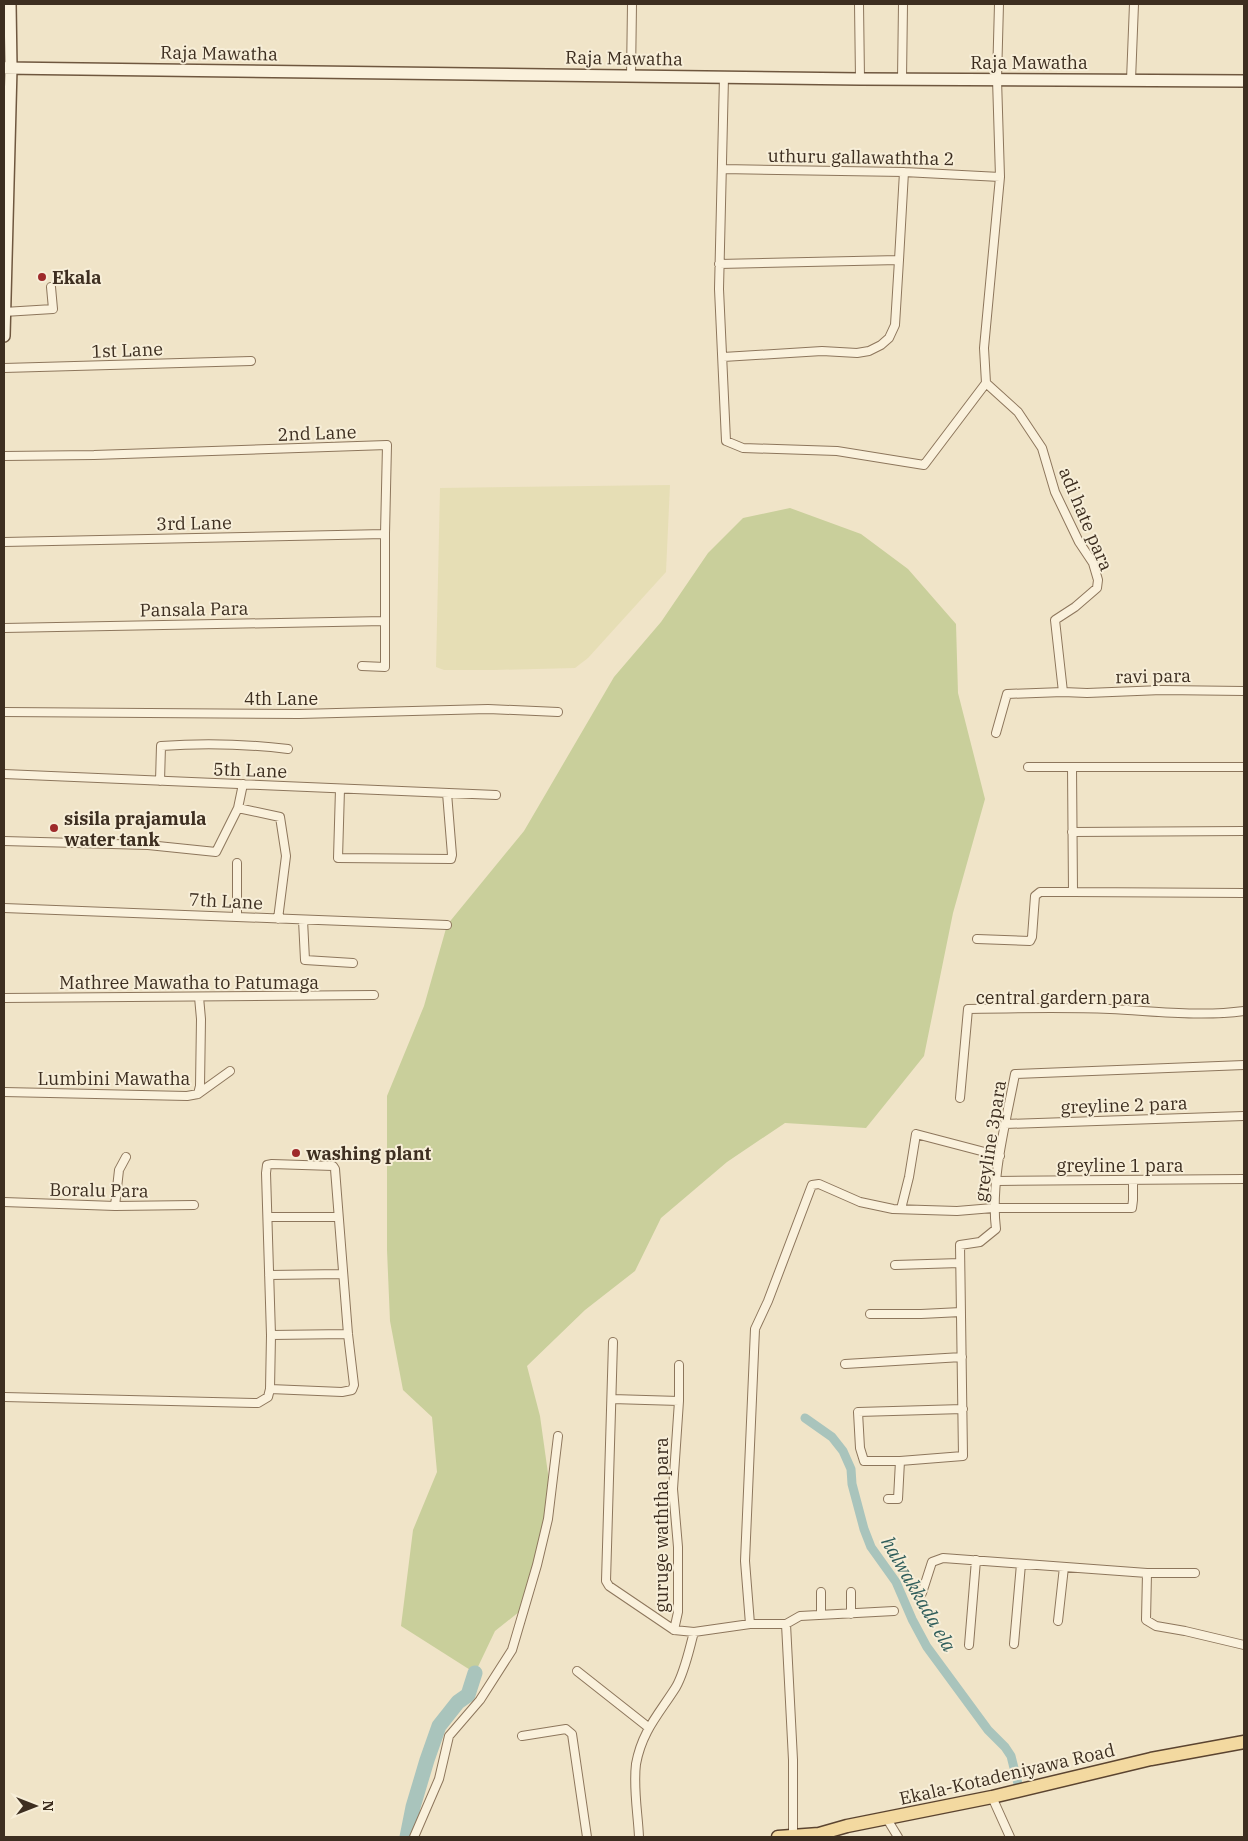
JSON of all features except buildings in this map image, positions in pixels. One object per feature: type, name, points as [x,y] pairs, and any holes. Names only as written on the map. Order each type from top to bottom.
[{"type":"main road","name":"Ekala-Kotadeniyawa Road","points":[[778,1837],[820,1836],[847,1826],[992,1797],[1151,1759],[1244,1742]]},
{"type":"street","points":[[4,336],[10,4]]},
{"type":"street","points":[[631,76],[632,4]]},
{"type":"street","points":[[859,4],[860,78]]},
{"type":"street","points":[[902,79],[903,4]]},
{"type":"street","points":[[724,77],[719,289],[726,441],[743,448],[837,450],[924,465],[986,383],[984,348],[1000,177],[997,79],[999,4]]},
{"type":"street","points":[[1131,80],[1134,4]]},
{"type":"street","name":"Raja Mawatha","points":[[8,68],[902,79],[1244,81]]},
{"type":"street","name":"uthuru gallawaththa 2","points":[[722,169],[904,172],[1000,177]]},
{"type":"street","points":[[723,357],[822,351],[857,353],[881,345],[889,338],[895,325],[904,172]]},
{"type":"street","points":[[719,264],[899,260]]},
{"type":"street","points":[[4,312],[53,309],[51,287]]},
{"type":"street","name":"1st Lane","points":[[4,368],[251,361]]},
{"type":"street","name":"adi hate para","points":[[986,383],[1018,412],[1042,448],[1054,492],[1079,542],[1093,563],[1098,580],[1097,588],[1055,620],[1063,692]]},
{"type":"street","name":"2nd Lane","points":[[4,456],[103,455],[387,446],[385,667],[362,666]]},
{"type":"street","name":"3rd Lane","points":[[4,542],[385,534]]},
{"type":"street","name":"Pansala Para","points":[[4,628],[385,620]]},
{"type":"street","name":"ravi para","points":[[1063,692],[1244,690]]},
{"type":"street","points":[[996,733],[1007,694],[1063,692]]},
{"type":"street","name":"4th Lane","points":[[4,712],[299,714],[488,708],[558,712]]},
{"type":"street","points":[[160,781],[161,746],[261,746],[288,749]]},
{"type":"street","points":[[1028,767],[1244,767]]},
{"type":"street","points":[[1072,767],[1073,892]]},
{"type":"street","name":"5th Lane","points":[[4,774],[496,795]]},
{"type":"street","points":[[4,841],[148,845],[216,852],[238,808],[243,784]]},
{"type":"street","points":[[340,789],[338,858],[451,859],[447,793]]},
{"type":"street","points":[[238,808],[280,817],[286,856],[278,919]]},
{"type":"street","points":[[1072,832],[1244,831]]},
{"type":"street","points":[[236,916],[237,863]]},
{"type":"street","points":[[977,939],[1030,941],[1035,896],[1040,892],[1244,893]]},
{"type":"street","name":"7th Lane","points":[[4,908],[447,925]]},
{"type":"street","points":[[303,920],[305,960],[353,963]]},
{"type":"street","name":"Mathree Mawatha to Patumaga","points":[[4,998],[374,996]]},
{"type":"street","name":"Lumbini Mawatha","points":[[4,1092],[187,1096],[198,1094],[200,1086],[199,997]]},
{"type":"street","name":"central gardern para","points":[[960,1098],[968,1009],[1100,1009],[1182,1013],[1229,1013],[1244,1011]]},
{"type":"street","name":"greyline 3para","points":[[900,1461],[963,1456],[960,1245],[980,1242],[996,1229],[993,1208],[1014,1074],[1244,1064]]},
{"type":"street","points":[[198,1094],[230,1071]]},
{"type":"street","name":"greyline 2 para","points":[[1005,1124],[1244,1116]]},
{"type":"street","points":[[901,1209],[909,1177],[916,1134],[1000,1156]]},
{"type":"street","points":[[115,1206],[119,1170],[126,1156]]},
{"type":"street","points":[[4,1397],[254,1404],[268,1397],[270,1389],[271,1335],[267,1166],[272,1164],[333,1166],[335,1169],[342,1274],[354,1384],[352,1390],[342,1392],[270,1389]]},
{"type":"street","name":"greyline 1 para","points":[[997,1181],[1244,1179]]},
{"type":"street","points":[[750,1624],[745,1561],[755,1329],[812,1185],[819,1184],[860,1202],[901,1209],[957,1211],[993,1208],[1132,1208],[1134,1200],[1133,1180]]},
{"type":"street","name":"Boralu Para","points":[[4,1202],[115,1206],[194,1205]]},
{"type":"street","points":[[268,1218],[338,1217]]},
{"type":"street","points":[[895,1265],[960,1263]]},
{"type":"street","points":[[269,1275],[342,1274]]},
{"type":"street","points":[[870,1314],[961,1312]]},
{"type":"street","points":[[271,1335],[348,1334]]},
{"type":"street","points":[[613,1342],[606,1581],[610,1586],[674,1630]]},
{"type":"street","points":[[845,1364],[962,1357]]},
{"type":"street","name":"guruge waththa para","points":[[679,1366],[679,1401],[673,1489],[678,1547],[678,1612],[674,1630],[694,1632],[750,1624],[786,1624]]},
{"type":"street","points":[[612,1399],[679,1401]]},
{"type":"street","points":[[888,1499],[898,1498],[900,1461],[864,1461],[860,1448],[858,1412],[962,1409]]},
{"type":"street","points":[[414,1837],[439,1778],[449,1736],[480,1700],[512,1650],[537,1565],[548,1519],[558,1436]]},
{"type":"street","points":[[922,1594],[932,1562],[944,1558],[1147,1573],[1195,1573]]},
{"type":"street","points":[[969,1645],[976,1560]]},
{"type":"street","points":[[1014,1644],[1021,1564]]},
{"type":"street","points":[[1058,1621],[1064,1567]]},
{"type":"street","points":[[1147,1573],[1146,1620],[1156,1626],[1244,1645]]},
{"type":"street","points":[[820,1592],[821,1615]]},
{"type":"street","points":[[851,1592],[851,1614]]},
{"type":"street","points":[[793,1836],[793,1760],[786,1624],[800,1616],[894,1611]]},
{"type":"street","points":[[639,1837],[636,1766],[648,1727],[676,1685],[682,1672],[694,1632]]},
{"type":"street","points":[[577,1670],[648,1727]]},
{"type":"street","points":[[522,1736],[566,1729],[572,1734],[587,1837]]},
{"type":"street","points":[[992,1797],[1010,1837]]},
{"type":"street","points":[[887,1819],[898,1837]]},
{"type":"shaded area","points":[[670,485],[666,572],[588,658],[575,668],[444,670],[436,667],[440,488]]},
{"type":"green space","points":[[790,508],[861,534],[908,569],[956,624],[958,693],[985,799],[953,913],[924,1056],[866,1128],[785,1123],[727,1162],[661,1218],[635,1271],[585,1310],[527,1366],[540,1416],[551,1495],[524,1608],[495,1631],[475,1673],[401,1626],[413,1530],[437,1472],[432,1417],[403,1390],[390,1321],[387,1250],[387,1096],[424,1006],[447,925],[524,831],[614,677],[661,622],[708,553],[743,518]]},
{"type":"waterway","name":"halwakkada ela","points":[[805,1418],[832,1437],[843,1451],[851,1469],[852,1484],[864,1529],[871,1547],[896,1582],[927,1647],[988,1730],[1011,1756],[1018,1784]]},
{"type":"waterway","points":[[407,1837],[413,1807],[439,1726],[458,1702],[468,1695],[475,1673]]},
{"type":"place","name":"Ekala","points":[[42,277]]},
{"type":"place","name":"sisila prajamula water tank","points":[[54,828]]},
{"type":"place","name":"washing plant","points":[[296,1153]]}]
